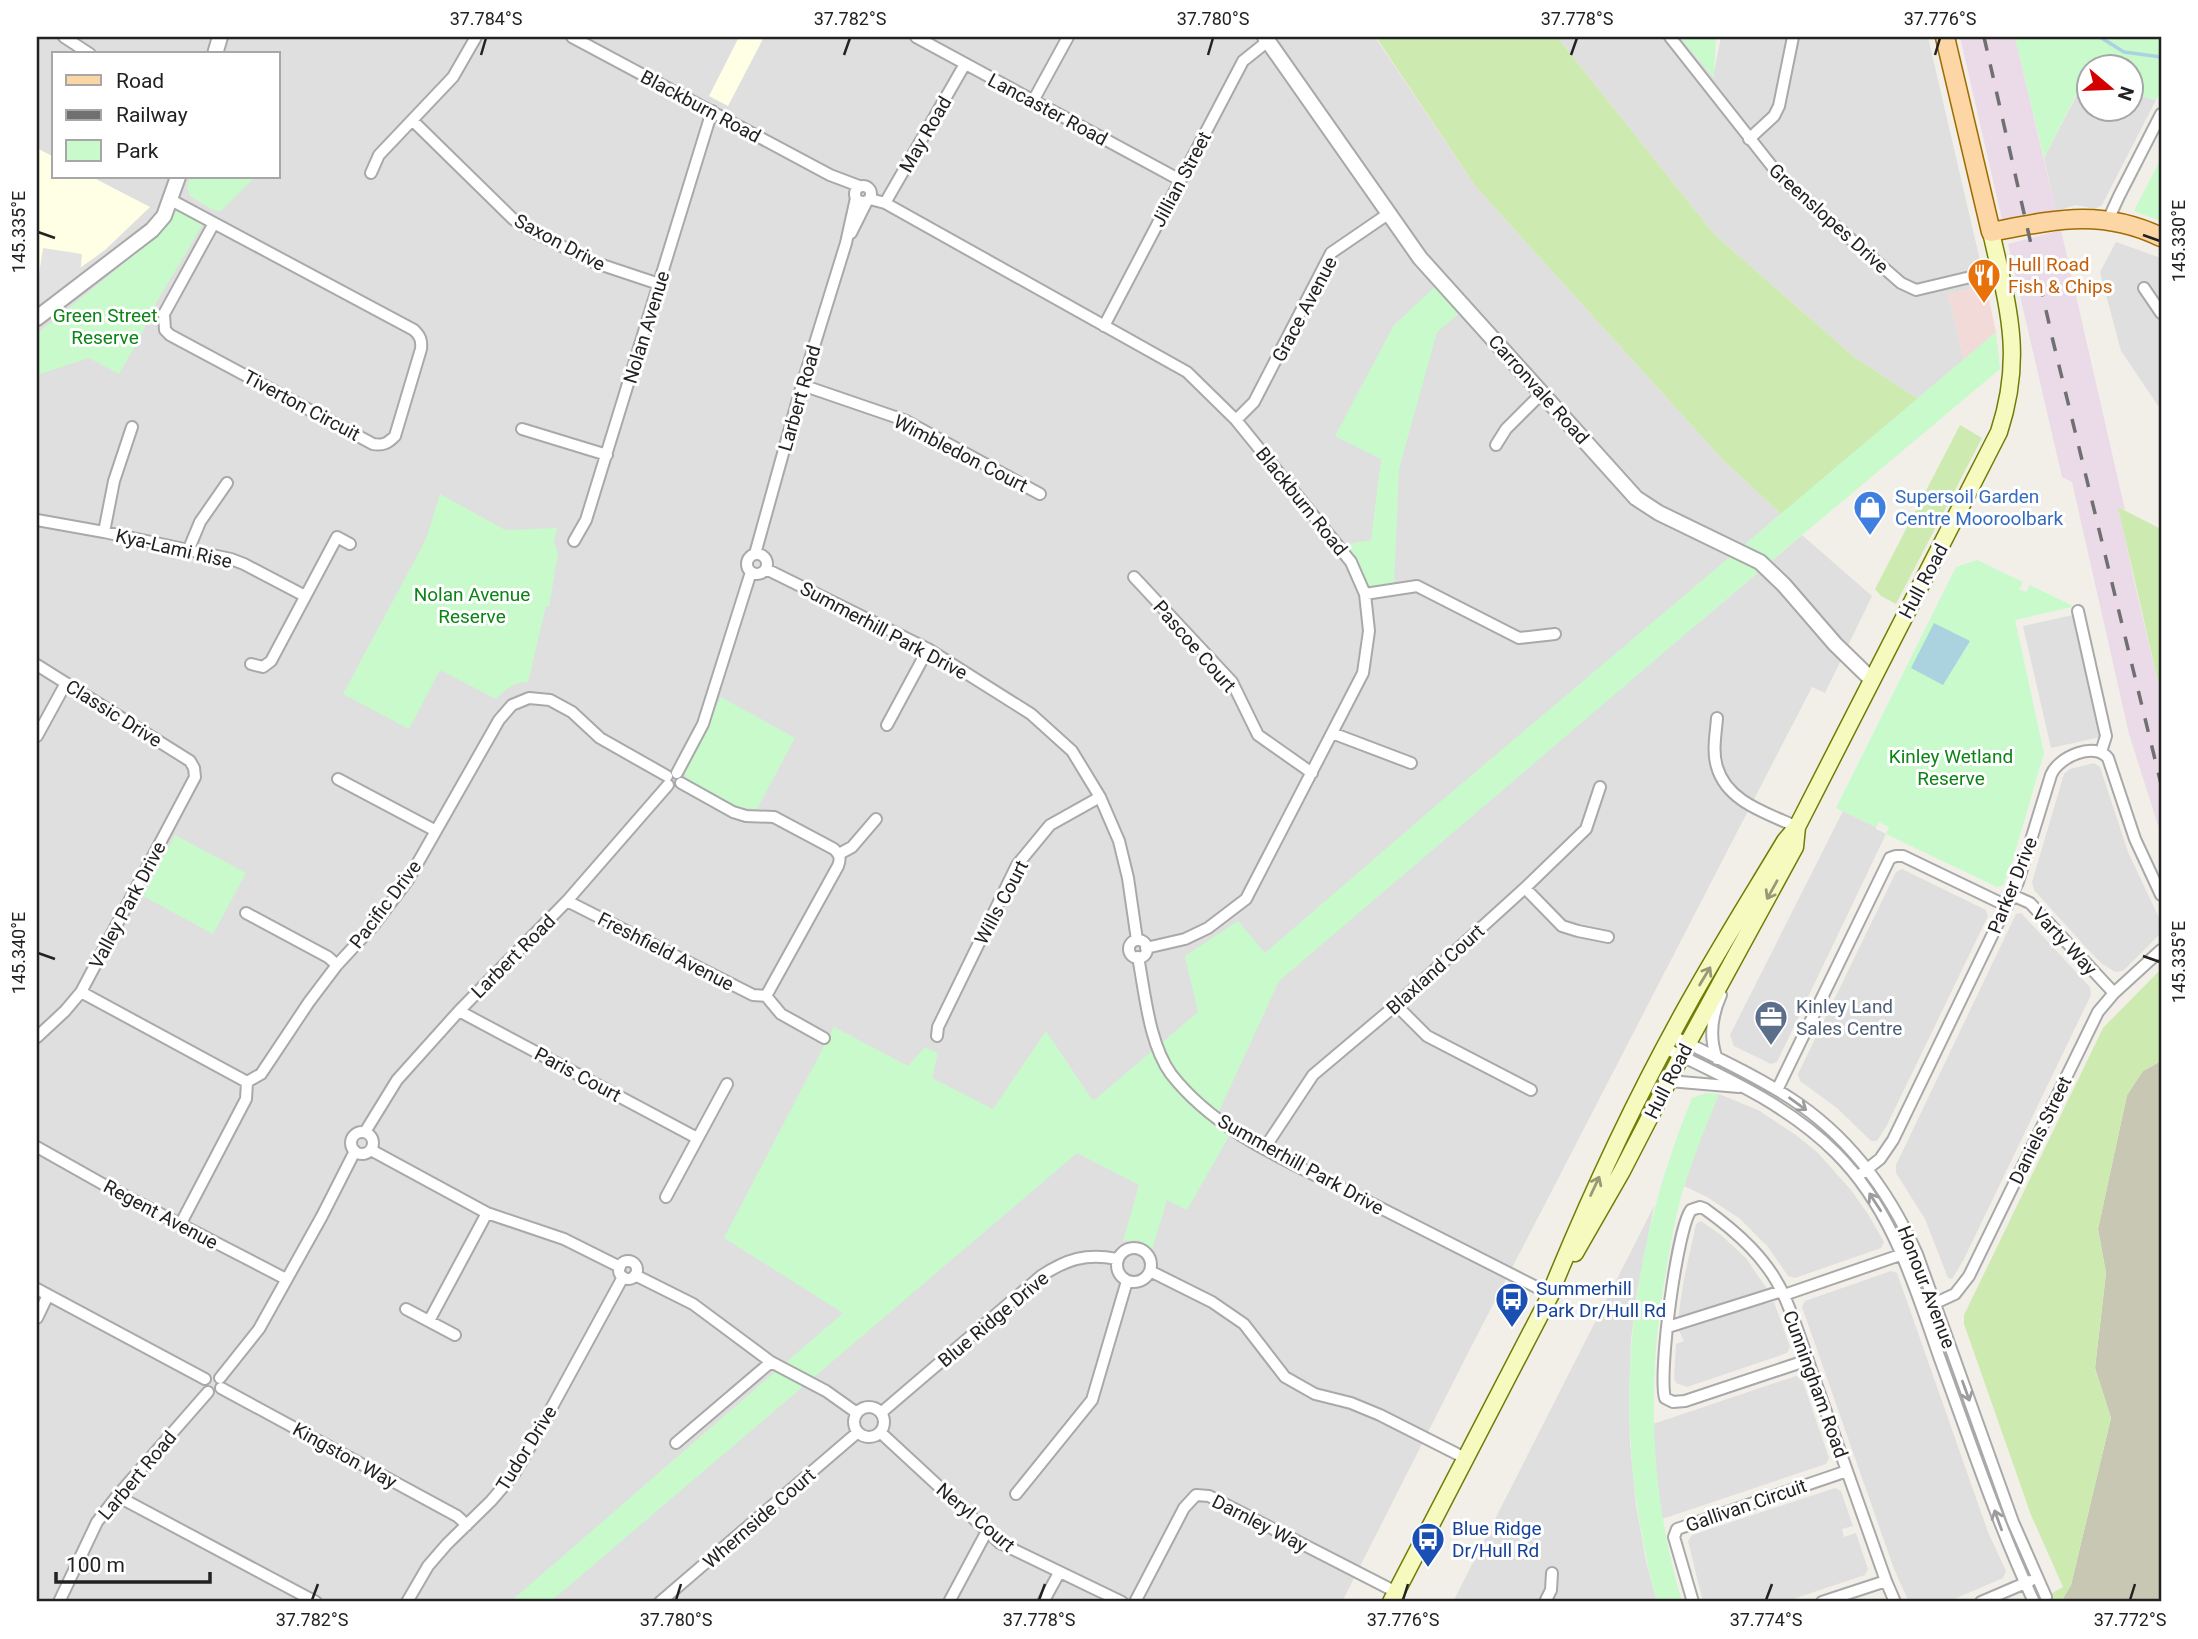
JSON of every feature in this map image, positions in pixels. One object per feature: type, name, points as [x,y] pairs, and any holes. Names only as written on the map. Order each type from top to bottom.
[{"type":"main road","name":"Hull Road","points":[[1550,1294],[1614,1146],[1668,1041],[1785,841],[1797,827],[1986,459],[2009,403],[2013,361],[2012,332],[1945,37]]},
{"type":"main road","points":[[1991,232],[2066,219],[2108,220],[2161,237]]},
{"type":"main road","name":"Hull Road","points":[[1393,1597],[1550,1294],[1617,1181],[1795,847],[1797,827]]},
{"type":"street","points":[[64,37],[87,52]]},
{"type":"street","points":[[371,173],[379,155],[453,78],[475,37]]},
{"type":"street","name":"Blackburn Road","points":[[572,37],[863,195],[885,203],[1186,372],[1236,419],[1351,562],[1365,593],[1370,631],[1363,673],[1246,899],[1197,934],[1142,953]]},
{"type":"street","name":"Lancaster Road","points":[[919,37],[1180,180]]},
{"type":"street","points":[[1033,101],[1068,37]]},
{"type":"street","name":"Greenslopes Drive","points":[[1670,37],[1782,179],[1908,288],[1916,290],[2000,270]]},
{"type":"street","points":[[1749,139],[1774,116],[1779,106],[1793,37]]},
{"type":"street","name":"Jillian Street","points":[[1104,326],[1243,61],[1266,39]]},
{"type":"street","name":"Carronvale Road","points":[[1266,39],[1420,258],[1636,498],[1659,513],[1760,562],[1784,584],[1835,644],[1871,679]]},
{"type":"street","name":"May Road","points":[[885,203],[965,64]]},
{"type":"street","name":"Nolan Avenue","points":[[573,541],[586,520],[712,111]]},
{"type":"street","points":[[2108,220],[2161,114]]},
{"type":"street","name":"Saxon Drive","points":[[413,121],[513,219],[593,262],[659,284]]},
{"type":"street","points":[[39,314],[152,230],[164,216],[178,178]]},
{"type":"street","name":"Larbert Road","points":[[755,554],[802,385],[863,195]]},
{"type":"street","name":"Tiverton Circuit","points":[[171,200],[214,223],[414,330],[419,335],[422,341],[421,349],[395,436],[388,443],[373,444],[165,330],[164,314],[214,223]]},
{"type":"street","name":"Grace Avenue","points":[[1236,419],[1254,402],[1331,253],[1388,214]]},
{"type":"street","points":[[2144,288],[2161,313]]},
{"type":"street","name":"Wimbledon Court","points":[[802,385],[904,420],[1040,494]]},
{"type":"street","points":[[1496,445],[1506,429],[1543,392]]},
{"type":"street","points":[[104,531],[114,481],[132,426]]},
{"type":"street","points":[[522,429],[607,455]]},
{"type":"street","points":[[188,551],[201,522],[227,482]]},
{"type":"street","name":"Kya-Lami Rise","points":[[37,520],[104,531],[244,564],[305,596]]},
{"type":"street","points":[[251,664],[263,667],[271,660],[337,537],[349,544]]},
{"type":"street","points":[[755,554],[765,558],[766,569],[759,574],[747,568],[747,562],[755,554]]},
{"type":"street","name":"Summerhill Park Drive","points":[[766,569],[928,649],[1031,714],[1072,751],[1100,797],[1119,841],[1138,940],[1143,942],[1150,1021],[1160,1052],[1171,1074],[1212,1116],[1264,1149],[1550,1294]]},
{"type":"street","name":"Larbert Road","points":[[365,1132],[397,1080],[459,1011],[567,901],[673,779],[703,723],[751,572]]},
{"type":"street","name":"Pascoe Court","points":[[1134,577],[1232,682],[1258,735],[1312,773]]},
{"type":"street","points":[[1365,593],[1417,586],[1519,638],[1555,634]]},
{"type":"street","points":[[2078,611],[2106,736],[2101,751],[2108,758],[2135,839],[2161,895]]},
{"type":"street","points":[[887,725],[928,649]]},
{"type":"street","name":"Classic Drive","points":[[37,665],[190,761]]},
{"type":"street","points":[[37,736],[66,682]]},
{"type":"street","name":"Pacific Drive","points":[[247,1082],[261,1074],[337,965],[373,926],[408,880],[499,720],[512,705],[529,698],[550,700],[572,712],[600,738],[673,779]]},
{"type":"street","points":[[1717,718],[1717,766],[1728,788],[1742,801],[1797,827]]},
{"type":"street","points":[[1332,733],[1411,763]]},
{"type":"street","name":"Parker Drive","points":[[1857,1177],[1882,1156],[1893,1140],[2007,906],[2025,863],[2054,767],[2067,757],[2101,751]]},
{"type":"street","name":"Valley Park Drive","points":[[37,1037],[81,992],[195,777],[190,761]]},
{"type":"street","points":[[338,779],[436,831]]},
{"type":"street","points":[[673,779],[733,812],[746,816],[774,817],[839,854],[841,860],[838,866],[766,996]]},
{"type":"street","name":"Blaxland Court","points":[[1264,1149],[1313,1076],[1396,1006],[1586,830],[1601,787]]},
{"type":"street","name":"Wills Court","points":[[937,1036],[938,1027],[1017,865],[1050,825],[1100,797]]},
{"type":"street","points":[[839,854],[852,847],[876,819]]},
{"type":"street","points":[[1777,1090],[1890,858],[1903,856],[2007,906]]},
{"type":"street","points":[[1525,888],[1562,926],[1608,937]]},
{"type":"street","name":"Varty Way","points":[[2012,895],[2030,903],[2114,993]]},
{"type":"street","name":"Freshfield Avenue","points":[[567,901],[753,995],[766,996],[781,1014],[824,1038]]},
{"type":"street","points":[[246,914],[328,957],[337,965]]},
{"type":"street","points":[[1717,1059],[1713,1037],[1716,1006],[1751,929]]},
{"type":"street","name":"Daniels Street","points":[[1923,1308],[1955,1294],[1969,1276],[2091,1022],[2114,993],[2161,950]]},
{"type":"street","points":[[81,992],[247,1082],[246,1100],[180,1225]]},
{"type":"street","points":[[1396,1006],[1427,1036],[1531,1090]]},
{"type":"street","name":"Paris Court","points":[[459,1011],[697,1138]]},
{"type":"street","name":"Honour Avenue","points":[[1668,1041],[1782,1109],[1820,1138],[1857,1177],[1889,1224],[1923,1308],[2001,1529],[2034,1602]]},
{"type":"street","name":"Honour Avenue","points":[[1685,1050],[1717,1059],[1777,1090],[1820,1121],[1847,1145],[1881,1186],[1907,1231],[2013,1522],[2046,1597]]},
{"type":"street","points":[[1669,1081],[1745,1088]]},
{"type":"street","points":[[666,1197],[727,1084]]},
{"type":"street","points":[[365,1132],[373,1140],[371,1150],[364,1153],[355,1151],[351,1144],[352,1137],[365,1132]]},
{"type":"street","name":"Regent Avenue","points":[[37,1147],[286,1279]]},
{"type":"street","points":[[371,1150],[487,1213],[564,1239],[626,1273],[693,1304],[771,1362],[826,1391],[856,1413]]},
{"type":"street","points":[[205,1379],[204,1387],[208,1392],[216,1392],[260,1329],[355,1151]]},
{"type":"street","name":"Cunningham Road","points":[[1668,1327],[1671,1293],[1689,1213],[1691,1209],[1700,1207],[1732,1228],[1764,1262],[1783,1293],[1895,1602]]},
{"type":"street","points":[[429,1321],[487,1213]]},
{"type":"street","points":[[1140,1248],[1149,1255],[1150,1271],[1143,1280],[1127,1281],[1119,1274],[1117,1259],[1124,1250],[1140,1248]]},
{"type":"street","points":[[1808,1360],[1685,1401],[1670,1401],[1665,1398],[1663,1388],[1668,1327],[1903,1254]]},
{"type":"street","name":"Blue Ridge Drive","points":[[882,1412],[1041,1276],[1061,1263],[1083,1257],[1100,1255],[1117,1259]]},
{"type":"street","points":[[1150,1271],[1212,1302],[1244,1324],[1285,1377],[1315,1394],[1351,1403],[1380,1415],[1465,1458]]},
{"type":"street","name":"Tudor Drive","points":[[407,1602],[428,1566],[514,1474],[626,1273]]},
{"type":"street","points":[[1016,1494],[1092,1400],[1127,1281]]},
{"type":"street","points":[[37,1289],[205,1379]]},
{"type":"street","points":[[37,1318],[48,1295]]},
{"type":"street","points":[[406,1309],[455,1335]]},
{"type":"street","points":[[676,1443],[771,1362]]},
{"type":"street","points":[[205,1379],[213,1374],[221,1383]]},
{"type":"street","name":"Kingston Way","points":[[221,1383],[457,1516],[467,1525]]},
{"type":"street","name":"Larbert Road","points":[[59,1602],[97,1522],[208,1392]]},
{"type":"street","points":[[869,1406],[876,1408],[882,1412],[884,1426],[880,1432],[869,1437],[858,1432],[855,1426],[856,1413],[869,1406]]},
{"type":"street","name":"Whernside Court","points":[[660,1602],[858,1432]]},
{"type":"street","name":"Neryl Court","points":[[880,1432],[1000,1543],[1122,1602]]},
{"type":"street","name":"Gallivan Circuit","points":[[1693,1602],[1674,1537],[1677,1529],[1847,1471]]},
{"type":"street","name":"Darnley Way","points":[[1135,1602],[1184,1508],[1196,1494],[1209,1496],[1393,1597]]},
{"type":"street","points":[[117,1496],[316,1602]]},
{"type":"street","points":[[950,1602],[987,1531]]},
{"type":"street","points":[[1043,1602],[1059,1573]]},
{"type":"street","points":[[1545,1602],[1551,1590],[1552,1573]]},
{"type":"street","points":[[1981,1602],[2037,1577]]},
{"type":"street","points":[[1822,1602],[1886,1581]]},
{"type":"shaded area","points":[[37,37],[1375,37],[1476,187],[1722,459],[1781,514],[1667,611],[1696,625],[1802,535],[1872,596],[1825,693],[1812,687],[1342,1602],[37,1602]]},
{"type":"shaded area","points":[[739,37],[764,37],[728,106],[709,96]]},
{"type":"shaded area","points":[[1557,37],[1680,37],[1713,77],[1721,37],[1928,37],[1986,286],[1948,294],[1964,360],[1918,399],[1853,356],[1714,234]]},
{"type":"shaded area","points":[[1960,37],[2015,37],[2056,211],[2003,224]]},
{"type":"shaded area","points":[[2076,96],[2076,122],[2145,122],[2102,205],[2095,209],[2076,205],[2056,211],[2044,158]]},
{"type":"shaded area","points":[[2146,98],[2156,100],[2146,119]]},
{"type":"shaded area","points":[[37,148],[52,156],[52,178],[94,178],[150,207],[105,250],[37,299]]},
{"type":"shaded area","points":[[2061,230],[2125,510],[2119,508],[2161,695],[2161,835],[2129,734],[2072,482],[2062,477],[2008,244]]},
{"type":"shaded area","points":[[2116,242],[2161,258],[2161,410],[2121,351],[2100,272]]},
{"type":"shaded area","points":[[43,248],[82,254],[80,276],[55,297],[37,302],[37,275]]},
{"type":"shaded area","points":[[1986,286],[1996,332],[1964,360],[1948,294]]},
{"type":"shaded area","points":[[2073,615],[2101,737],[2051,748],[2023,626]]},
{"type":"shaded area","points":[[2094,763],[2100,767],[2128,852],[2161,922],[2161,933],[2123,971],[2115,972],[2101,963],[2082,943],[2034,890],[2032,882],[2064,774],[2070,769]]},
{"type":"shaded area","points":[[1843,811],[1886,834],[1777,1062],[1771,1064],[1734,1046],[1730,1035]]},
{"type":"shaded area","points":[[1902,869],[1986,910],[1988,916],[1886,1127],[1877,1141],[1871,1141],[1837,1108],[1800,1081],[1798,1074],[1896,872]]},
{"type":"shaded area","points":[[2021,913],[2090,987],[2091,995],[1952,1279],[1948,1278],[1925,1219],[1896,1173],[1896,1165],[2016,914]]},
{"type":"shaded area","points":[[2161,1061],[2161,1602],[2061,1602],[2071,1585],[2111,1418],[2095,1368],[2106,1273],[2098,1229],[2127,1095],[2143,1071]]},
{"type":"shaded area","points":[[1719,1094],[1758,1110],[1818,1153],[1868,1214],[1884,1242],[1881,1248],[1795,1278],[1788,1276],[1768,1247],[1739,1218],[1684,1186]]},
{"type":"shaded area","points":[[1654,1206],[1637,1292],[1631,1340],[1629,1397],[1636,1505],[1657,1602],[1453,1602]]},
{"type":"shaded area","points":[[1701,1221],[1746,1258],[1767,1289],[1678,1318],[1696,1224]]},
{"type":"shaded area","points":[[1891,1271],[1897,1273],[1988,1532],[2006,1571],[2003,1578],[1947,1602],[1909,1602],[1894,1569],[1802,1307],[1805,1301]]},
{"type":"shaded area","points":[[1774,1302],[1790,1347],[1787,1353],[1687,1387],[1676,1383],[1676,1344],[1684,1341],[1679,1331]]},
{"type":"shaded area","points":[[1796,1376],[1802,1379],[1829,1458],[1826,1464],[1662,1519],[1653,1424]]},
{"type":"shaded area","points":[[1835,1488],[1841,1491],[1853,1526],[1842,1529],[1844,1537],[1856,1533],[1868,1569],[1865,1575],[1784,1602],[1703,1602],[1688,1541],[1692,1535]]},
{"type":"green space","points":[[1376,37],[1557,37],[1714,234],[1853,356],[1918,399],[1781,514],[1722,459],[1476,187]]},
{"type":"green space","points":[[1680,37],[1716,37],[1714,78]]},
{"type":"green space","points":[[2015,37],[2161,37],[2161,90],[2156,100],[2146,98],[2146,52],[2076,52],[2076,95],[2044,158]]},
{"type":"green space","points":[[2161,158],[2161,221],[2134,211]]},
{"type":"green space","points":[[190,178],[254,178],[221,211],[213,210],[190,196],[187,187]]},
{"type":"green space","name":"Green Street Reserve","points":[[176,210],[203,224],[149,315],[142,334],[119,374],[89,358],[37,375],[39,332],[139,251],[167,225]]},
{"type":"green space","points":[[1438,284],[1462,311],[1437,332],[1399,469],[1394,587],[1366,591],[1342,545],[1371,540],[1381,459],[1335,436],[1394,325]]},
{"type":"green space","points":[[1996,332],[2000,369],[1279,981],[1215,1120],[1232,1131],[1187,1210],[1167,1200],[1152,1250],[1139,1240],[1123,1241],[1139,1185],[1077,1153],[550,1602],[510,1602],[843,1313],[724,1238],[834,1027],[908,1066],[925,1047],[938,1053],[932,1078],[993,1109],[1046,1031],[1093,1101],[1198,1012],[1185,956],[1238,921],[1265,953]]},
{"type":"green space","points":[[1960,425],[1982,438],[1896,604],[1881,596],[1875,589]]},
{"type":"green space","name":"Nolan Avenue Reserve","points":[[440,494],[505,530],[557,528],[554,543],[558,553],[549,607],[546,606],[528,682],[507,689],[496,699],[440,670],[409,729],[343,694],[426,539]]},
{"type":"green space","points":[[2118,507],[2161,529],[2161,695]]},
{"type":"green space","name":"Kinley Wetland Reserve","points":[[1977,560],[2023,582],[2019,589],[2026,592],[2030,585],[2072,607],[2015,620],[2044,753],[2011,866],[2003,885],[1997,887],[1886,834],[1889,827],[1879,822],[1876,827],[1836,808],[1956,567]]},
{"type":"green space","points":[[721,697],[795,738],[757,809],[735,807],[688,781],[684,771]]},
{"type":"green space","points":[[175,835],[246,873],[213,934],[143,896]]},
{"type":"green space","points":[[2161,969],[2161,1061],[2143,1071],[2127,1095],[2098,1229],[2106,1273],[2095,1368],[2111,1418],[2071,1585],[2061,1602],[2036,1602],[2063,1587],[2031,1515],[1964,1324],[1964,1315],[2103,1028]]},
{"type":"green space","points":[[1706,1093],[1719,1094],[1685,1183],[1674,1227],[1660,1313],[1654,1396],[1654,1438],[1663,1520],[1682,1602],[1657,1602],[1642,1537],[1633,1473],[1629,1410],[1631,1347],[1651,1223],[1669,1160],[1692,1098]]},
{"type":"water","points":[[1934,623],[1970,641],[1943,685],[1911,668]]},
{"type":"waterway","points":[[2100,37],[2124,52],[2161,57]]},
{"type":"railway","points":[[1984,37],[2053,341],[2161,784]]},
{"type":"place","name":"Hull Road Fish & Chips","points":[[1984,305]]},
{"type":"place","name":"Supersoil Garden Centre Mooroolbark","points":[[1870,537]]},
{"type":"place","name":"Kinley Land Sales Centre","points":[[1771,1047]]},
{"type":"place","name":"Summerhill Park Dr/Hull Rd","points":[[1512,1329]]},
{"type":"place","name":"Blue Ridge Dr/Hull Rd","points":[[1428,1569]]}]
